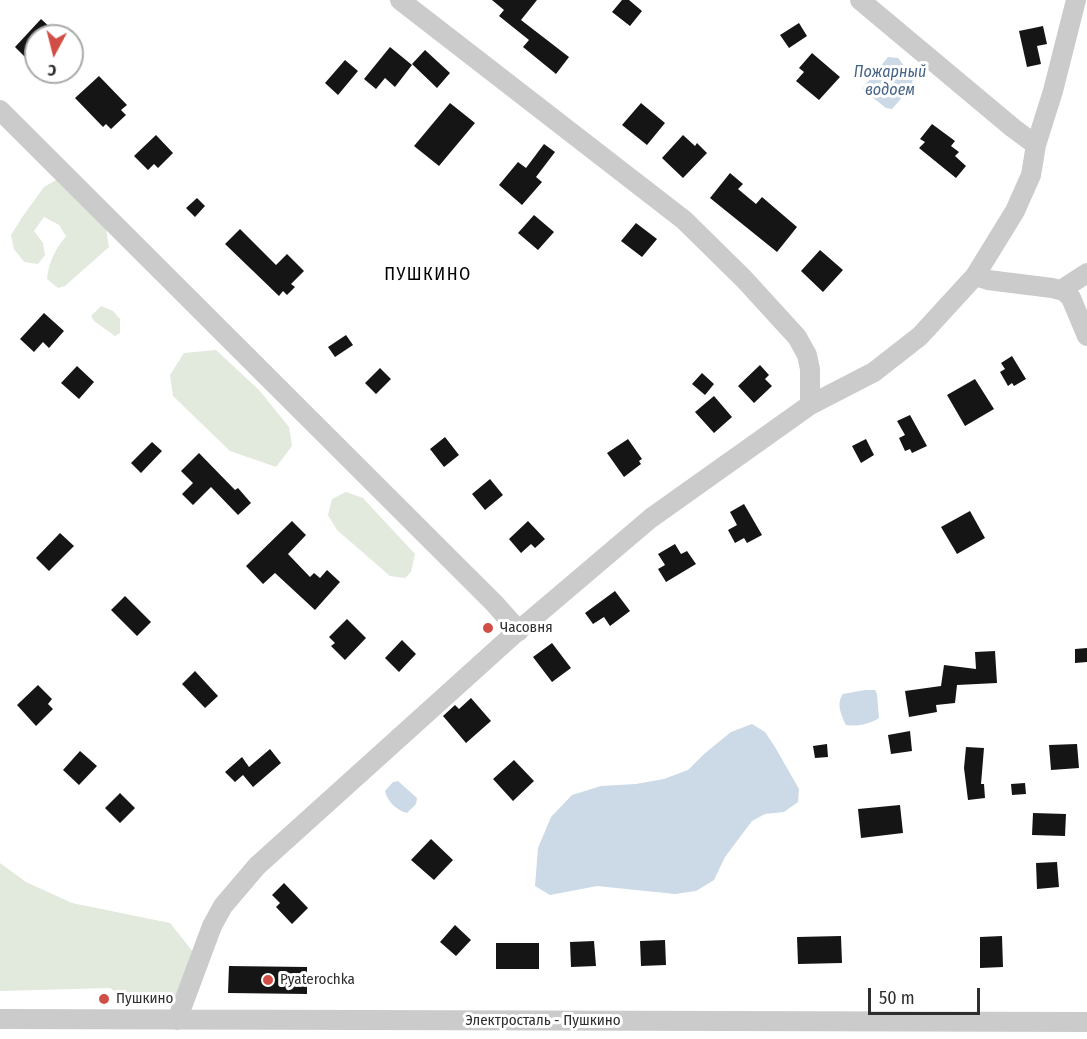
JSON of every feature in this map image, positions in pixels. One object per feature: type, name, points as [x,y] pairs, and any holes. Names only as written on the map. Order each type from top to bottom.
[{"type":"street","points":[[400,0],[684,220],[797,337],[807,355],[810,369],[810,405]]},
{"type":"street","points":[[860,0],[1036,145]]},
{"type":"street","points":[[177,1020],[212,926],[223,906],[257,866],[519,631],[651,518],[810,405],[874,372],[920,336],[975,276],[1015,211],[1031,175],[1036,145],[1053,91],[1076,0]]},
{"type":"street","points":[[0,110],[494,603],[519,631]]},
{"type":"street","points":[[1061,290],[1087,273]]},
{"type":"street","points":[[975,276],[988,280],[1061,290],[1071,298],[1087,336]]},
{"type":"street","name":"Электросталь - Пушкино","points":[[0,1019],[1087,1022]]},
{"type":"shaded area","points":[[58,179],[106,229],[109,247],[65,286],[58,288],[47,279],[53,256],[66,236],[59,225],[44,217],[34,231],[43,243],[45,255],[38,264],[24,262],[14,249],[11,235],[44,187]]},
{"type":"shaded area","points":[[101,306],[113,311],[120,319],[120,333],[115,336],[94,321],[91,316]]},
{"type":"shaded area","points":[[216,350],[259,390],[289,427],[292,446],[276,467],[230,451],[173,396],[170,375],[184,353]]},
{"type":"shaded area","points":[[346,492],[363,498],[415,554],[411,572],[405,578],[390,576],[337,530],[328,515],[332,499]]},
{"type":"shaded area","points":[[0,863],[26,882],[72,903],[170,923],[193,952],[177,1004],[134,1004],[110,988],[0,991]]},
{"type":"water","name":"Пожарный водоем","points":[[888,57],[898,58],[913,77],[912,86],[892,109],[886,108],[862,89]]},
{"type":"water","points":[[875,690],[877,694],[879,718],[863,725],[846,725],[840,709],[843,694]]},
{"type":"water","points":[[752,724],[765,732],[775,747],[799,789],[798,802],[784,812],[765,814],[752,821],[725,857],[714,880],[696,891],[675,894],[597,886],[550,895],[535,886],[538,848],[551,817],[572,795],[601,786],[636,784],[664,779],[688,770],[731,732]]},
{"type":"water","points":[[398,781],[417,798],[416,804],[407,813],[393,805],[385,791],[393,782]]},
{"type":"building","points":[[492,0],[537,0],[521,20],[569,57],[556,74],[523,47],[529,40],[499,16],[504,10]]},
{"type":"building","points":[[622,0],[629,0],[642,11],[630,26],[612,12]]},
{"type":"building","points":[[41,19],[46,24],[36,24]]},
{"type":"building","points":[[799,23],[807,36],[789,48],[780,35]]},
{"type":"building","points":[[1043,26],[1047,44],[1037,46],[1041,64],[1027,67],[1019,31]]},
{"type":"building","points":[[24,37],[24,56],[15,47]]},
{"type":"building","points":[[390,47],[412,65],[395,87],[385,78],[376,89],[364,79]]},
{"type":"building","points":[[425,50],[450,73],[437,88],[412,64]]},
{"type":"building","points":[[812,53],[840,77],[819,100],[796,81],[804,72],[799,68]]},
{"type":"building","points":[[345,60],[358,71],[338,95],[325,83]]},
{"type":"building","points":[[99,76],[127,105],[121,110],[126,115],[111,129],[106,124],[103,127],[75,98]]},
{"type":"building","points":[[450,103],[475,123],[439,166],[414,146]]},
{"type":"building","points":[[641,103],[665,123],[647,145],[622,125]]},
{"type":"building","points":[[932,124],[955,141],[951,146],[959,152],[955,156],[966,166],[956,178],[919,148],[925,142],[920,139]]},
{"type":"building","points":[[156,135],[173,153],[158,168],[154,164],[148,170],[134,156]]},
{"type":"building","points":[[683,135],[695,146],[697,143],[707,153],[683,178],[662,158]]},
{"type":"building","points":[[544,144],[555,152],[536,177],[542,182],[522,205],[499,185],[518,162],[526,168]]},
{"type":"building","points":[[730,173],[743,184],[738,189],[756,204],[762,197],[797,227],[777,252],[710,198]]},
{"type":"building","points":[[197,198],[205,206],[195,217],[186,208]]},
{"type":"building","points":[[534,215],[554,232],[538,250],[518,233]]},
{"type":"building","points":[[636,223],[657,239],[642,257],[621,241]]},
{"type":"building","points":[[240,229],[276,265],[287,254],[304,271],[291,284],[295,287],[287,295],[283,291],[279,296],[225,244]]},
{"type":"building","points":[[820,250],[843,270],[823,292],[801,271]]},
{"type":"building","points":[[44,313],[64,331],[49,348],[43,342],[34,352],[20,339]]},
{"type":"building","points":[[346,335],[353,345],[335,357],[328,347]]},
{"type":"building","points":[[1012,356],[1026,379],[1014,386],[1012,383],[1008,386],[1000,372],[1005,369],[1001,363]]},
{"type":"building","points":[[760,365],[769,375],[765,379],[772,386],[754,403],[738,386]]},
{"type":"building","points":[[77,366],[94,382],[79,399],[61,383]]},
{"type":"building","points":[[380,368],[391,379],[376,394],[365,383]]},
{"type":"building","points":[[702,373],[714,384],[705,395],[692,384]]},
{"type":"building","points":[[975,379],[994,409],[965,426],[947,395]]},
{"type":"building","points":[[714,396],[732,417],[714,433],[695,412]]},
{"type":"building","points":[[910,415],[927,446],[912,453],[910,449],[905,451],[899,438],[905,435],[897,421]]},
{"type":"building","points":[[445,437],[459,455],[444,467],[430,449]]},
{"type":"building","points":[[628,439],[642,459],[639,461],[641,464],[624,477],[607,453]]},
{"type":"building","points":[[866,439],[874,455],[861,463],[852,446]]},
{"type":"building","points":[[152,442],[162,451],[141,473],[131,463]]},
{"type":"building","points":[[199,453],[235,490],[238,488],[251,503],[238,515],[211,487],[193,505],[182,494],[193,483],[181,471]]},
{"type":"building","points":[[490,479],[503,495],[485,510],[472,494]]},
{"type":"building","points":[[744,504],[762,535],[747,543],[744,538],[735,543],[728,530],[737,525],[730,512]]},
{"type":"building","points":[[970,511],[985,538],[957,554],[941,527]]},
{"type":"building","points":[[292,521],[306,535],[288,554],[310,577],[314,573],[320,578],[327,570],[340,582],[315,610],[275,573],[263,584],[246,566]]},
{"type":"building","points":[[528,521],[545,539],[535,548],[531,544],[521,553],[509,539]]},
{"type":"building","points":[[60,533],[74,546],[49,571],[36,558]]},
{"type":"building","points":[[675,544],[681,554],[687,551],[696,564],[666,582],[658,569],[665,565],[658,554]]},
{"type":"building","points":[[615,591],[630,611],[610,626],[604,617],[593,624],[585,613]]},
{"type":"building","points":[[125,596],[151,622],[137,636],[111,610]]},
{"type":"building","points":[[347,619],[366,638],[345,660],[331,646],[335,643],[329,637]]},
{"type":"building","points":[[402,640],[416,654],[399,672],[385,658]]},
{"type":"building","points":[[552,643],[571,668],[552,682],[533,657]]},
{"type":"building","points":[[1087,648],[1087,662],[1075,663],[1075,649]]},
{"type":"building","points":[[995,651],[997,683],[957,685],[955,703],[936,705],[937,712],[909,717],[905,691],[941,686],[944,665],[976,669],[975,652]]},
{"type":"building","points":[[195,671],[218,696],[205,708],[182,684]]},
{"type":"building","points":[[38,685],[52,699],[48,704],[53,709],[36,726],[17,705]]},
{"type":"building","points":[[471,698],[491,721],[466,743],[443,716],[455,705],[459,709]]},
{"type":"building","points":[[910,731],[912,751],[891,754],[888,735]]},
{"type":"building","points":[[827,744],[828,757],[815,758],[813,746]]},
{"type":"building","points":[[1077,744],[1079,768],[1051,770],[1049,745]]},
{"type":"building","points":[[966,747],[984,748],[981,784],[984,784],[985,798],[968,800],[964,768]]},
{"type":"building","points":[[270,749],[281,763],[253,787],[243,775],[235,782],[225,772],[242,757],[249,767]]},
{"type":"building","points":[[80,751],[97,766],[79,785],[63,770]]},
{"type":"building","points":[[514,760],[534,781],[513,801],[493,779]]},
{"type":"building","points":[[1025,783],[1026,794],[1012,795],[1011,784]]},
{"type":"building","points":[[120,793],[135,808],[120,823],[105,808]]},
{"type":"building","points":[[900,805],[903,833],[861,838],[858,809]]},
{"type":"building","points":[[1033,813],[1066,814],[1065,836],[1032,835]]},
{"type":"building","points":[[431,839],[453,860],[434,880],[411,860]]},
{"type":"building","points":[[1057,862],[1059,887],[1037,889],[1036,863]]},
{"type":"building","points":[[284,883],[308,908],[292,924],[276,907],[280,903],[272,895]]},
{"type":"building","points":[[455,925],[471,940],[456,956],[440,942]]},
{"type":"building","points":[[841,936],[842,963],[798,964],[797,937]]},
{"type":"building","points":[[1002,936],[1003,967],[980,968],[980,937]]},
{"type":"building","points":[[665,940],[666,965],[641,966],[640,941]]},
{"type":"building","points":[[594,941],[596,966],[571,967],[570,942]]},
{"type":"building","points":[[496,943],[539,943],[539,969],[496,969]]},
{"type":"building","name":"Pyaterochka","points":[[229,966],[307,967],[307,994],[228,993]]},
{"type":"place","name":"Часовня","points":[[488,628]]},
{"type":"place","name":"Pyaterochka","points":[[268,980]]},
{"type":"place","name":"Пушкино","points":[[104,999]]},
{"type":"district","name":"ПУШКИНО","points":[[428,275]]}]
